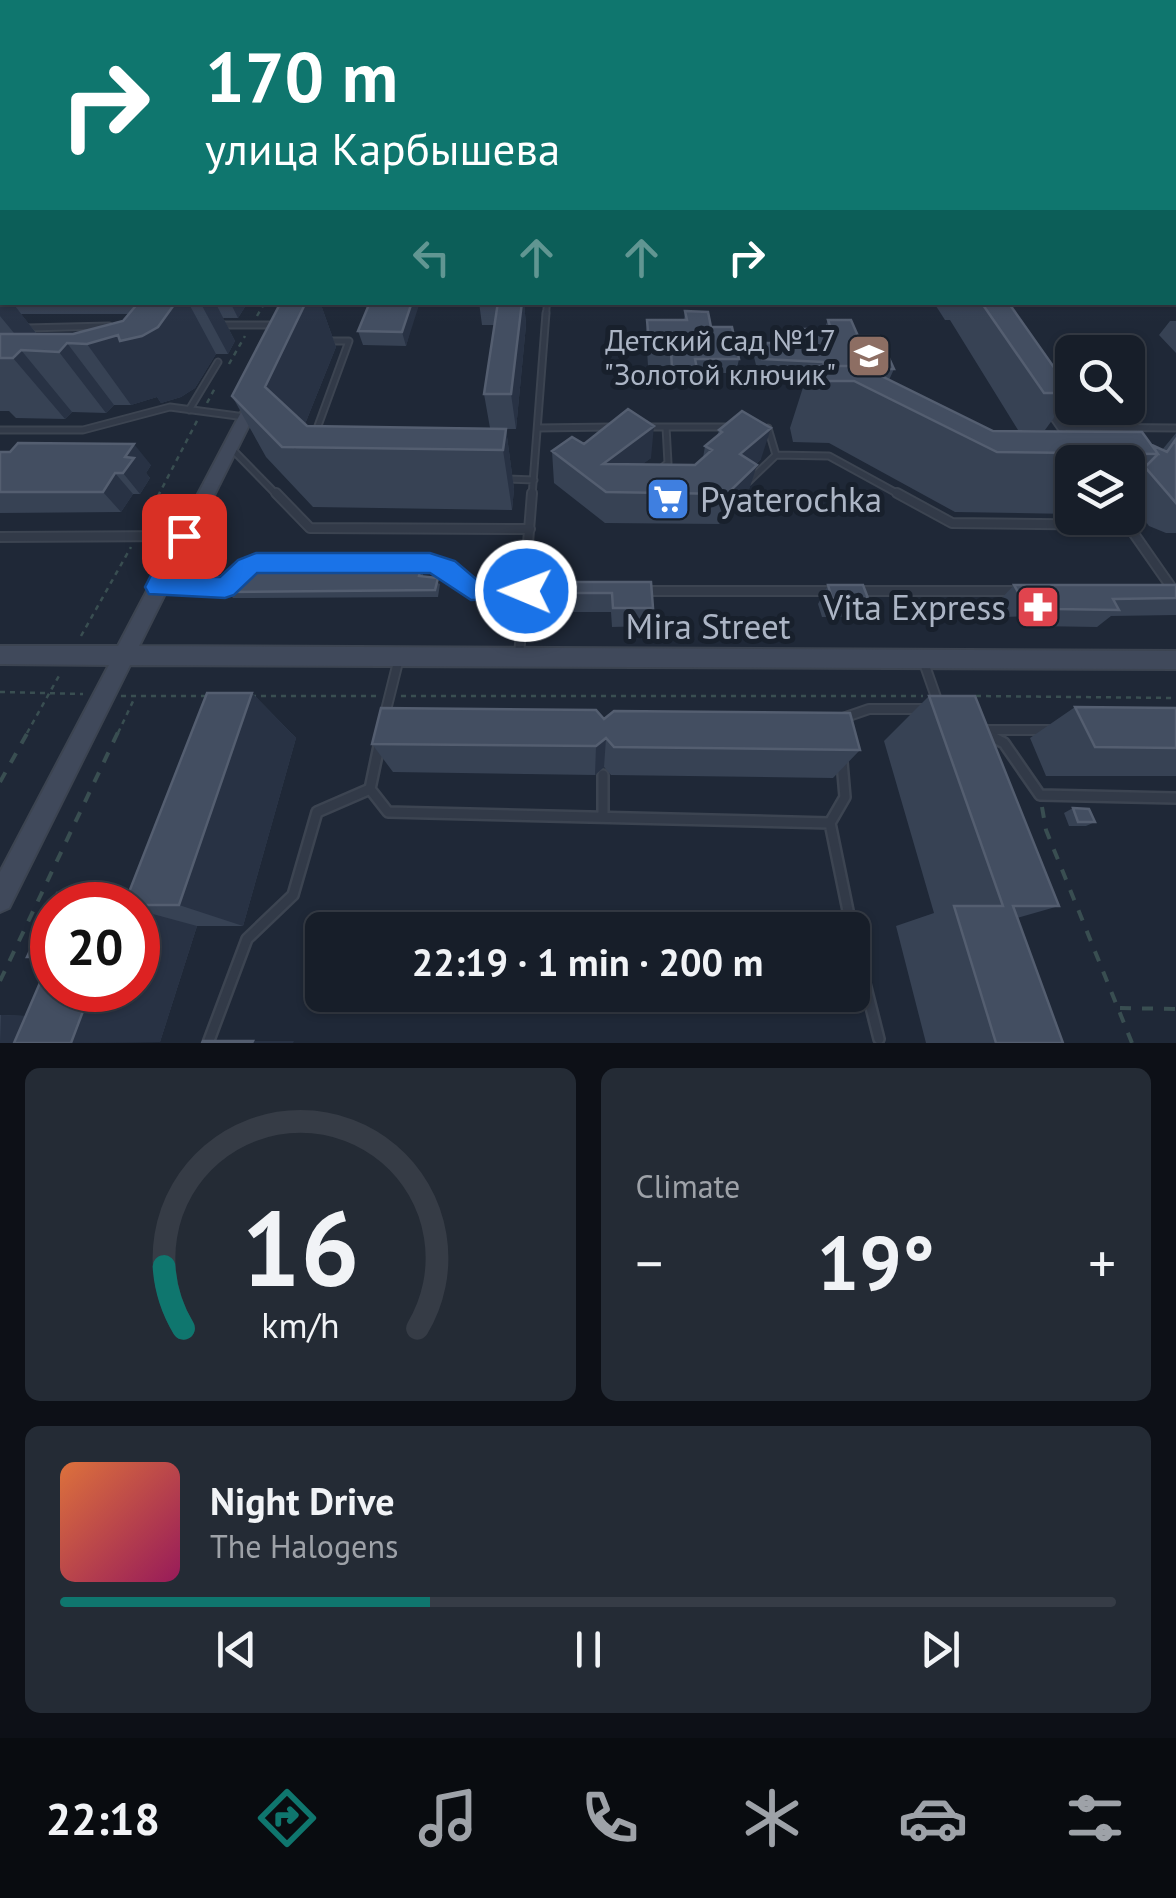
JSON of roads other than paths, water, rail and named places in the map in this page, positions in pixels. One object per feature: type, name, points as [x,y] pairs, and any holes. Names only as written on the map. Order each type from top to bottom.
[{"type":"main road","points":[[0,899],[261,386]]},
{"type":"main road","name":"Mira Street","points":[[0,655],[1176,660]]},
{"type":"lane","points":[[519,658],[547,305]]},
{"type":"lane","points":[[20,328],[118,326]]},
{"type":"lane","points":[[214,326],[289,332]]},
{"type":"lane","points":[[312,442],[349,341],[317,340]]},
{"type":"lane","points":[[189,410],[218,362]]},
{"type":"lane","points":[[0,430],[84,430],[170,407],[245,418]]},
{"type":"lane","points":[[1050,412],[1072,445]]},
{"type":"lane","points":[[648,427],[734,427]]},
{"type":"lane","points":[[658,471],[668,463],[666,427]]},
{"type":"lane","points":[[750,427],[767,427],[776,455]]},
{"type":"lane","points":[[1060,427],[1176,428]]},
{"type":"lane","points":[[538,428],[630,428]]},
{"type":"lane","points":[[230,447],[310,528],[530,528]]},
{"type":"lane","points":[[747,482],[776,455],[829,456],[952,523],[1055,522]]},
{"type":"lane","points":[[496,479],[534,480]]},
{"type":"lane","points":[[1135,535],[1175,593]]},
{"type":"lane","points":[[0,537],[184,536]]},
{"type":"lane","points":[[158,587],[225,588],[246,566],[256,563],[430,563],[446,568],[471,589],[565,591]]},
{"type":"lane","points":[[643,591],[1017,592]]},
{"type":"lane","points":[[1154,592],[1175,593]]},
{"type":"lane","points":[[383,724],[399,657]]},
{"type":"lane","points":[[839,732],[838,720],[869,709],[940,710],[922,659]]},
{"type":"lane","points":[[966,723],[1004,742],[1040,795],[1176,798]]},
{"type":"lane","points":[[980,730],[1058,730]]},
{"type":"lane","points":[[380,740],[370,789],[388,812],[830,822]]},
{"type":"lane","points":[[841,748],[845,798],[830,822],[848,912]]},
{"type":"lane","points":[[603,775],[603,817]]},
{"type":"lane","points":[[208,1043],[247,939],[293,895],[317,812],[370,789]]},
{"type":"lane","points":[[870,1003],[879,1039]]},
{"type":"place","name":"Детский сад №17 \"Золотой ключик\"","points":[[869,356]]},
{"type":"place","name":"Pyaterochka","points":[[668,499]]},
{"type":"place","name":"Vita Express","points":[[1038,607]]}]
